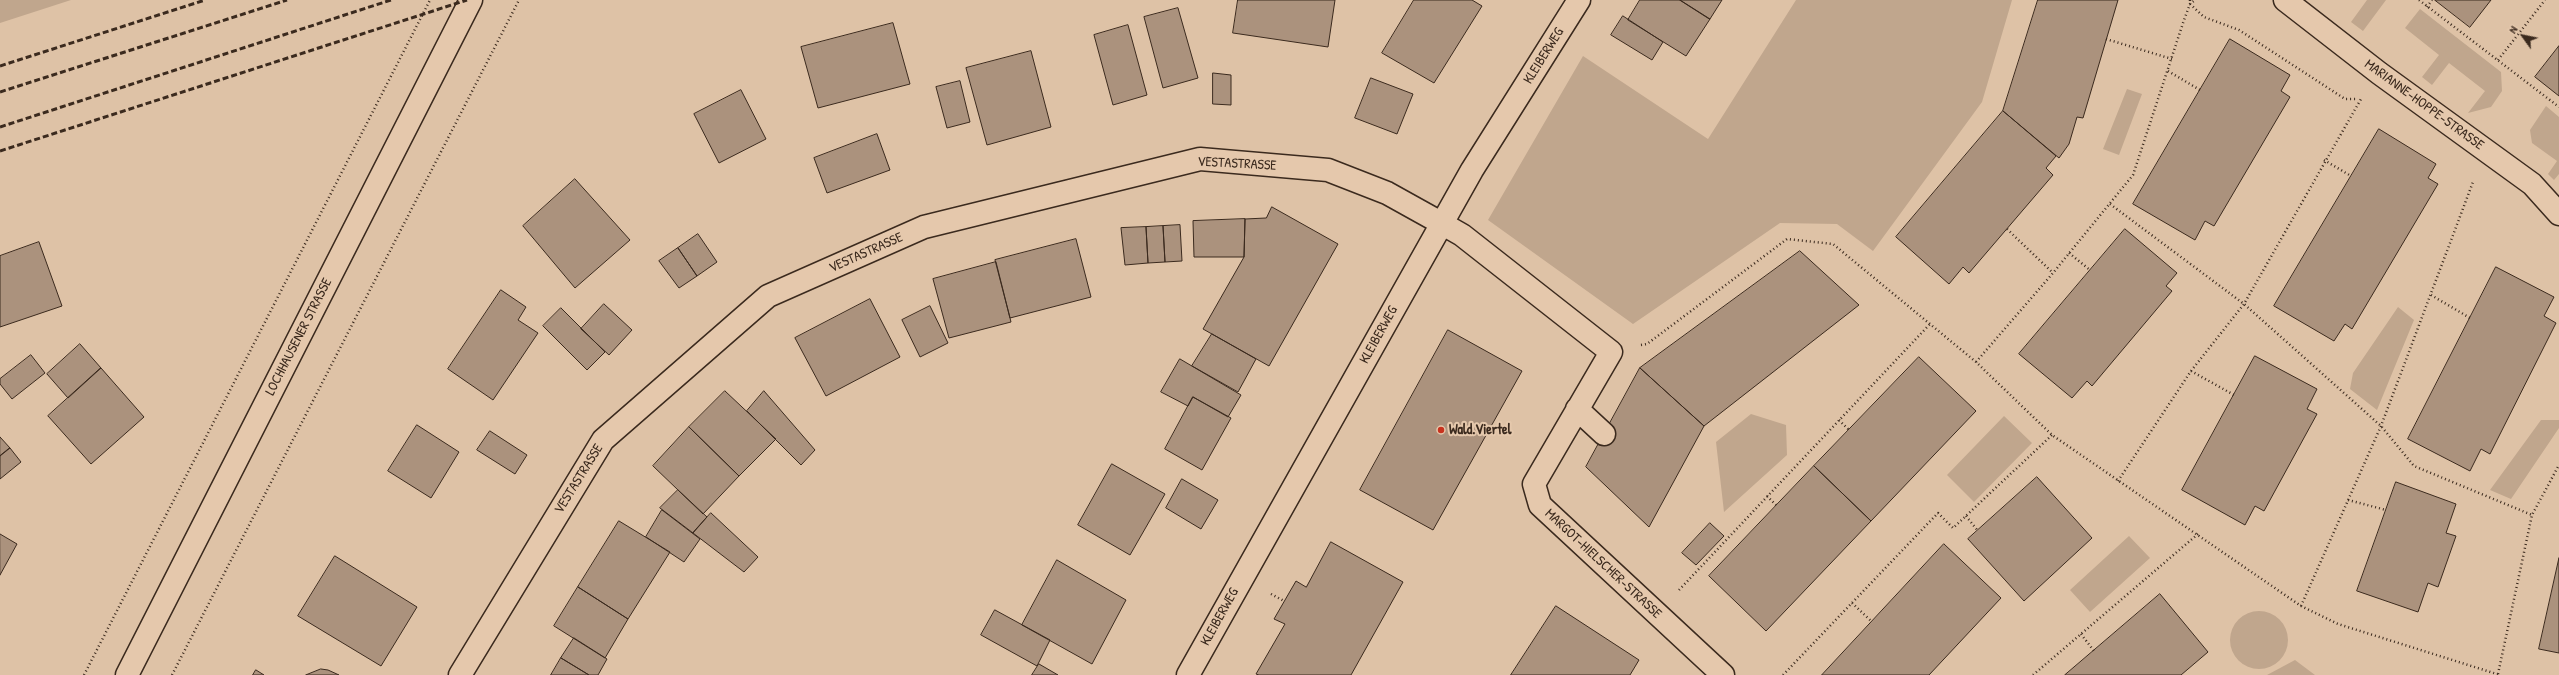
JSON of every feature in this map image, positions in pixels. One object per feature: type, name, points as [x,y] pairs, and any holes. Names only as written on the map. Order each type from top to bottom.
[{"type":"main road","name":"LOCHHAUSENER STRASSE","points":[[127,675],[366,203],[471,0]]},
{"type":"main road","name":"KLEIBERWEG","points":[[1188,675],[1441,223],[1472,170],[1579,0]]},
{"type":"main road","name":"MARIANNE-HOPPE-STRASSE","points":[[2285,0],[2379,72],[2532,184],[2559,214]]},
{"type":"main road","name":"VESTASTRASSE","points":[[460,675],[603,440],[768,296],[924,227],[1200,160],[1328,170],[1387,193],[1441,223]]},
{"type":"main road","points":[[1441,223],[1462,235],[1611,352]]},
{"type":"main road","name":"MARGOT-HIELSCHER-STRASSE","points":[[1611,352],[1534,484],[1540,505],[1723,675]]},
{"type":"main road","points":[[1577,409],[1604,434]]},
{"type":"path","points":[[84,675],[430,0]]},
{"type":"path","points":[[172,675],[519,0]]},
{"type":"path","points":[[1976,362],[2053,273],[2133,175],[2190,4],[2190,0]]},
{"type":"path","points":[[2190,4],[2195,0]]},
{"type":"path","points":[[2419,0],[2559,107]]},
{"type":"path","points":[[2427,7],[2432,0]]},
{"type":"path","points":[[2498,60],[2545,0]]},
{"type":"path","points":[[2190,4],[2204,17],[2239,30],[2346,99],[2366,99]]},
{"type":"path","points":[[2106,39],[2172,59]]},
{"type":"path","points":[[2168,71],[2200,90]]},
{"type":"path","points":[[2118,481],[2191,371],[2244,304],[2324,160],[2379,72]]},
{"type":"path","points":[[2302,606],[2380,426],[2486,150]]},
{"type":"path","points":[[2324,160],[2351,176]]},
{"type":"path","points":[[2110,204],[2244,304],[2380,426],[2414,466],[2532,515]]},
{"type":"path","points":[[2007,229],[2053,273]]},
{"type":"path","points":[[1611,352],[1647,344],[1787,239],[1833,244],[1976,362],[2052,435],[2302,606],[2338,624],[2499,675],[2532,515],[2559,465]]},
{"type":"path","points":[[2069,253],[2090,270]]},
{"type":"path","points":[[2431,295],[2470,318]]},
{"type":"path","points":[[1656,613],[1930,324]]},
{"type":"path","points":[[2191,371],[2234,395]]},
{"type":"path","points":[[1839,420],[1849,430]]},
{"type":"path","points":[[1783,675],[1938,512],[1953,528],[2052,435]]},
{"type":"path","points":[[1767,496],[1777,506]]},
{"type":"path","points":[[2348,500],[2386,510]]},
{"type":"path","points":[[1966,516],[1978,530]]},
{"type":"path","points":[[2033,675],[2198,534]]},
{"type":"path","points":[[1852,603],[1872,622]]},
{"type":"path","points":[[2081,634],[2094,651]]},
{"type":"shaded area","points":[[0,0],[71,0],[0,23]]},
{"type":"shaded area","points":[[1796,0],[2012,0],[1982,102],[1873,251],[1837,224],[1780,223],[1633,324],[1488,220],[1583,56],[1708,139]]},
{"type":"shaded area","points":[[2367,0],[2386,0],[2363,31],[2351,22]]},
{"type":"shaded area","points":[[2420,9],[2501,72],[2502,91],[2491,107],[2468,113],[2485,91],[2449,63],[2432,85],[2422,77],[2439,55],[2405,28]]},
{"type":"shaded area","points":[[2127,89],[2142,94],[2119,155],[2103,149]]},
{"type":"shaded area","points":[[2546,106],[2559,117],[2559,174],[2554,180],[2548,174],[2557,161],[2532,143],[2530,130]]},
{"type":"shaded area","points":[[2398,307],[2414,320],[2377,410],[2350,389],[2353,373]]},
{"type":"shaded area","points":[[1751,414],[1786,425],[1787,455],[1724,512],[1716,442]]},
{"type":"shaded area","points":[[2004,416],[2032,443],[1974,502],[1947,475]]},
{"type":"shaded area","points":[[2541,420],[2559,420],[2559,428],[2511,499],[2490,490]]},
{"type":"shaded area","points":[[2129,536],[2150,558],[2090,612],[2070,590]]},
{"type":"shaded area","points":[[2253,611],[2265,611],[2280,619],[2288,634],[2288,646],[2280,661],[2265,669],[2253,669],[2238,661],[2230,646],[2230,634],[2238,619]]},
{"type":"shaded area","points":[[2295,660],[2315,675],[2267,675]]},
{"type":"building","points":[[1238,0],[1335,0],[1328,47],[1233,33]]},
{"type":"building","points":[[1414,0],[1472,0],[1482,6],[1434,83],[1382,53]]},
{"type":"building","points":[[1640,0],[1680,0],[1710,19],[1686,56],[1628,20]]},
{"type":"building","points":[[1680,0],[1722,0],[1710,19]]},
{"type":"building","points":[[2038,0],[2118,0],[2083,118],[2077,117],[2069,144],[2059,158],[2003,111]]},
{"type":"building","points":[[2435,0],[2491,0],[2470,27]]},
{"type":"building","points":[[1178,8],[1198,78],[1163,88],[1144,17]]},
{"type":"building","points":[[1623,16],[1663,42],[1652,60],[1611,35]]},
{"type":"building","points":[[893,23],[910,84],[818,108],[801,47]]},
{"type":"building","points":[[1128,25],[1147,95],[1113,105],[1094,35]]},
{"type":"building","points":[[2230,39],[2290,75],[2281,91],[2290,97],[2214,226],[2205,221],[2195,240],[2133,204]]},
{"type":"building","points":[[2559,46],[2559,96],[2535,77]]},
{"type":"building","points":[[1031,51],[1051,127],[987,145],[966,68]]},
{"type":"building","points":[[1213,73],[1231,75],[1231,105],[1213,104]]},
{"type":"building","points":[[1371,78],[1413,94],[1397,134],[1355,118]]},
{"type":"building","points":[[960,81],[970,122],[947,128],[936,87]]},
{"type":"building","points":[[741,90],[766,139],[719,163],[694,114]]},
{"type":"building","points":[[2003,111],[2056,156],[2046,168],[2053,175],[1969,273],[1963,267],[1949,284],[1896,237]]},
{"type":"building","points":[[2379,129],[2436,164],[2428,178],[2438,184],[2352,329],[2345,324],[2334,341],[2274,306]]},
{"type":"building","points":[[877,134],[890,170],[827,193],[814,158]]},
{"type":"building","points":[[575,179],[630,240],[575,288],[523,226]]},
{"type":"building","points":[[1272,207],[1338,244],[1269,366],[1203,329],[1244,257],[1245,219],[1266,218]]},
{"type":"building","points":[[1245,219],[1244,257],[1194,257],[1193,221]]},
{"type":"building","points":[[1180,225],[1182,261],[1165,262],[1163,226]]},
{"type":"building","points":[[1163,226],[1165,262],[1148,263],[1146,227]]},
{"type":"building","points":[[1146,227],[1148,263],[1125,265],[1121,228]]},
{"type":"building","points":[[2125,229],[2177,273],[2166,286],[2172,291],[2092,386],[2087,381],[2072,398],[2019,354]]},
{"type":"building","points":[[698,234],[717,262],[697,276],[678,248]]},
{"type":"building","points":[[1076,239],[1091,297],[1010,318],[995,260]]},
{"type":"building","points":[[39,242],[62,306],[0,327],[0,256]]},
{"type":"building","points":[[678,248],[697,276],[679,288],[659,261]]},
{"type":"building","points":[[1800,251],[1859,305],[1704,426],[1640,368]]},
{"type":"building","points":[[996,262],[1011,322],[949,338],[933,279]]},
{"type":"building","points":[[2496,267],[2554,297],[2544,316],[2556,323],[2490,454],[2481,449],[2470,471],[2408,439]]},
{"type":"building","points":[[501,290],[526,307],[518,320],[538,333],[493,400],[448,369]]},
{"type":"building","points":[[870,299],[900,357],[826,396],[795,338]]},
{"type":"building","points":[[604,304],[632,330],[609,355],[581,329]]},
{"type":"building","points":[[930,306],[948,343],[920,357],[902,320]]},
{"type":"building","points":[[561,308],[605,352],[587,370],[543,326]]},
{"type":"building","name":"Wald.Viertel","points":[[1448,330],[1522,371],[1433,530],[1360,490]]},
{"type":"building","points":[[1212,334],[1256,359],[1238,392],[1192,366]]},
{"type":"building","points":[[80,344],[101,368],[68,398],[47,374]]},
{"type":"building","points":[[31,355],[45,373],[12,399],[0,384],[0,379]]},
{"type":"building","points":[[2255,356],[2317,389],[2307,409],[2317,414],[2264,511],[2255,506],[2245,525],[2182,490]]},
{"type":"building","points":[[1919,357],[1976,411],[1871,521],[1814,466]]},
{"type":"building","points":[[1180,359],[1241,395],[1228,417],[1193,397],[1188,406],[1161,392]]},
{"type":"building","points":[[101,368],[144,417],[91,464],[48,416]]},
{"type":"building","points":[[1640,368],[1704,426],[1649,527],[1586,467]]},
{"type":"building","points":[[725,391],[776,439],[739,476],[689,427]]},
{"type":"building","points":[[764,391],[815,450],[801,465],[747,411]]},
{"type":"building","points":[[1193,397],[1231,418],[1202,470],[1165,449]]},
{"type":"building","points":[[417,425],[459,452],[431,498],[388,471]]},
{"type":"building","points":[[689,427],[739,476],[703,514],[653,466]]},
{"type":"building","points":[[490,431],[527,455],[515,474],[477,450]]},
{"type":"building","points":[[0,437],[10,448],[0,456]]},
{"type":"building","points":[[10,448],[21,462],[0,479],[0,456]]},
{"type":"building","points":[[1112,464],[1165,494],[1130,555],[1078,525]]},
{"type":"building","points":[[1814,466],[1871,521],[1766,631],[1709,576]]},
{"type":"building","points":[[2037,477],[2092,538],[2024,601],[1968,539]]},
{"type":"building","points":[[1182,479],[1218,500],[1201,529],[1166,508]]},
{"type":"building","points":[[2396,482],[2456,504],[2446,533],[2456,536],[2438,587],[2428,583],[2418,612],[2357,591]]},
{"type":"building","points":[[678,490],[707,517],[693,533],[660,508]]},
{"type":"building","points":[[662,510],[700,539],[684,562],[646,537]]},
{"type":"building","points":[[711,513],[758,557],[744,572],[693,533]]},
{"type":"building","points":[[619,521],[670,552],[628,619],[578,587]]},
{"type":"building","points":[[1710,523],[1724,536],[1696,565],[1682,553]]},
{"type":"building","points":[[0,534],[17,544],[0,575]]},
{"type":"building","points":[[1331,542],[1403,582],[1351,675],[1256,674],[1285,624],[1274,619],[1296,581],[1306,587]]},
{"type":"building","points":[[1944,544],[2001,598],[1929,675],[1822,675]]},
{"type":"building","points":[[335,556],[417,607],[381,666],[298,616]]},
{"type":"building","points":[[2559,558],[2559,653],[2539,649]]},
{"type":"building","points":[[1057,560],[1126,600],[1092,664],[1022,625]]},
{"type":"building","points":[[578,587],[628,619],[605,658],[554,626]]},
{"type":"building","points":[[2160,594],[2208,652],[2181,675],[2065,675]]},
{"type":"building","points":[[1556,606],[1639,660],[1630,675],[1511,675]]},
{"type":"building","points":[[995,610],[1050,640],[1037,666],[981,635]]},
{"type":"building","points":[[574,638],[607,659],[598,675],[589,675],[561,658]]},
{"type":"building","points":[[561,658],[589,675],[551,675]]},
{"type":"building","points":[[1039,664],[1058,675],[1032,675]]},
{"type":"building","points":[[321,669],[328,670],[339,675],[306,675]]},
{"type":"building","points":[[256,670],[264,675],[253,675]]},
{"type":"railway","points":[[0,66],[205,0]]},
{"type":"railway","points":[[0,92],[287,0]]},
{"type":"railway","points":[[0,127],[391,0]]},
{"type":"railway","points":[[0,151],[467,0]]},
{"type":"place","name":"Wald.Viertel","points":[[1441,430]]}]
